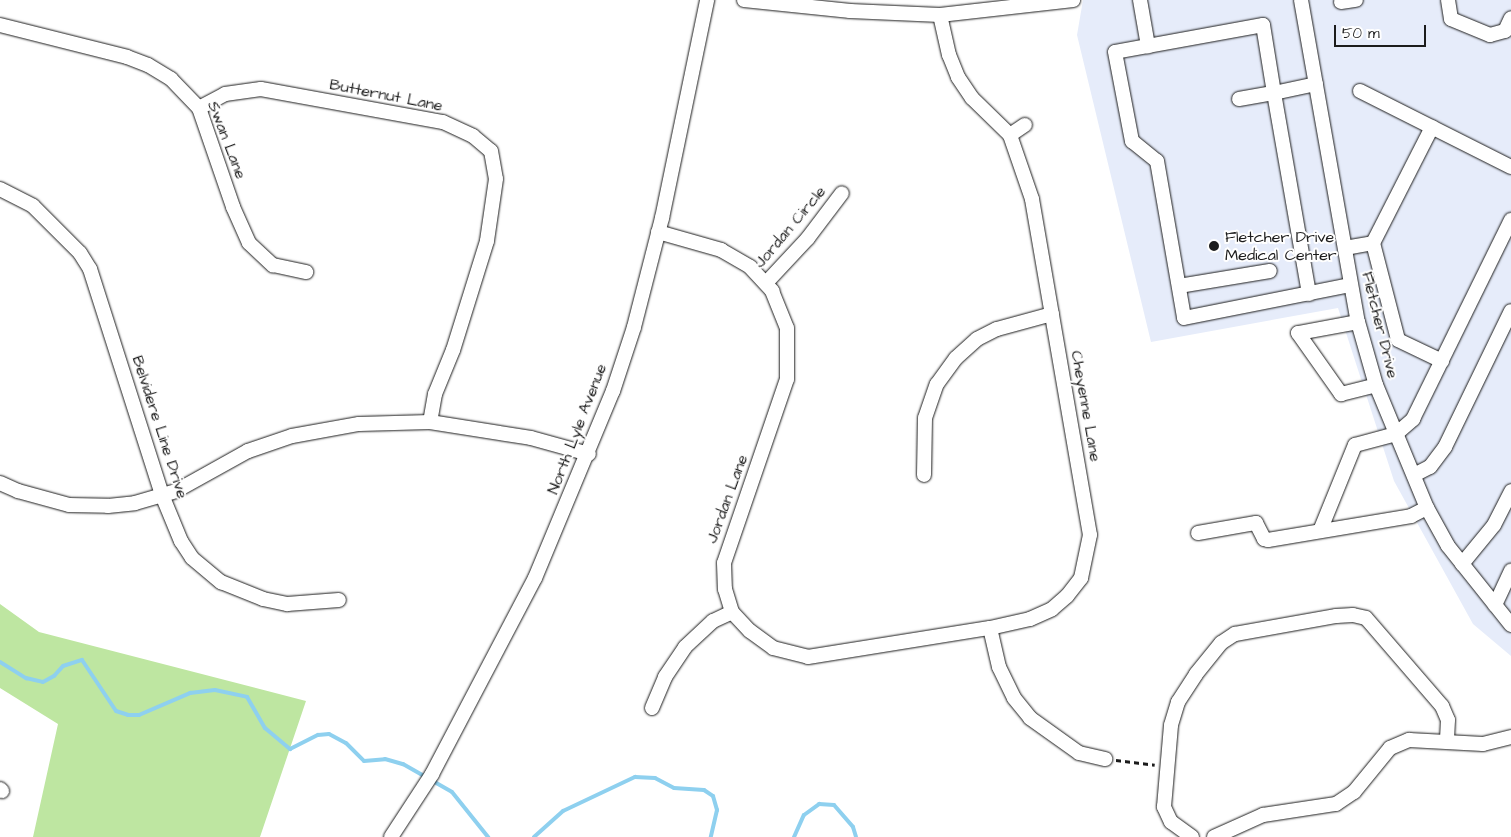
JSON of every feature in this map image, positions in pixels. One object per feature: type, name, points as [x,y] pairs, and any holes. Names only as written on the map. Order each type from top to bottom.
[{"type":"street","name":"North Lyle Avenue","points":[[391,837],[432,774],[535,578],[589,454],[634,327],[658,232],[707,0]]},
{"type":"street","points":[[744,0],[850,11],[940,15],[1024,4],[1073,0]]},
{"type":"street","points":[[1140,0],[1148,46]]},
{"type":"street","name":"Fletcher Drive","points":[[1301,0],[1358,322],[1376,385],[1427,508],[1448,546],[1511,625]]},
{"type":"street","points":[[1341,2],[1356,0]]},
{"type":"street","points":[[1448,0],[1451,19],[1490,35],[1505,31],[1511,18]]},
{"type":"street","name":"Cheyenne Lane","points":[[940,15],[949,55],[958,77],[972,98],[1010,135],[1032,199],[1088,517],[1089,550],[1080,578],[1067,596],[1052,609],[1030,619],[990,628]]},
{"type":"street","name":"Swan Lane","points":[[0,25],[143,62],[171,79],[199,108],[233,207],[249,243],[273,265],[306,272]]},
{"type":"street","points":[[1309,294],[1263,25],[1115,52],[1132,141],[1157,161],[1184,318],[1309,294],[1351,285]]},
{"type":"street","points":[[1239,99],[1316,84]]},
{"type":"street","name":"Butternut Lane","points":[[199,108],[225,94],[261,89],[443,122],[473,136],[491,151],[496,179],[487,241],[456,342],[435,394],[430,422]]},
{"type":"street","points":[[1360,91],[1511,167]]},
{"type":"street","points":[[1010,135],[1024,125]]},
{"type":"street","points":[[1432,127],[1373,243],[1398,340],[1442,361]]},
{"type":"street","name":"Belvidere Line Drive","points":[[0,189],[40,212],[80,253],[90,269],[162,496],[181,541],[192,558],[221,582],[239,592],[287,604],[339,600]]},
{"type":"street","name":"Jordan Circle","points":[[766,283],[808,238],[842,193]]},
{"type":"street","points":[[1320,531],[1355,445],[1396,434],[1413,418],[1511,220]]},
{"type":"street","name":"Jordan Lane","points":[[658,232],[734,256],[766,283],[787,328],[789,362],[782,396],[726,554],[725,589],[732,612],[750,631],[772,648],[808,657],[990,628]]},
{"type":"street","points":[[1345,248],[1373,243]]},
{"type":"street","points":[[1179,286],[1270,271]]},
{"type":"street","points":[[1414,475],[1430,467],[1445,447],[1511,311]]},
{"type":"street","points":[[924,475],[924,418],[937,384],[956,358],[977,339],[996,329],[1018,321],[1052,314]]},
{"type":"street","points":[[1358,322],[1298,333],[1340,394],[1376,385]]},
{"type":"street","points":[[0,483],[18,491],[69,505],[108,506],[162,496],[192,483],[248,451],[292,436],[359,424],[430,422],[531,438],[589,454]]},
{"type":"street","points":[[1462,564],[1494,525],[1511,491]]},
{"type":"street","points":[[1198,532],[1256,524],[1264,539],[1268,540],[1411,516],[1427,508]]},
{"type":"street","points":[[1495,605],[1511,571]]},
{"type":"street","points":[[652,708],[665,677],[685,647],[713,621],[732,612]]},
{"type":"street","points":[[1186,836],[1171,822],[1164,807],[1171,725],[1178,702],[1221,643],[1239,633],[1336,616],[1360,616],[1382,633],[1442,706],[1448,720],[1447,740]]},
{"type":"street","points":[[990,628],[999,667],[1014,698],[1030,718],[1079,753],[1104,759]]},
{"type":"street","points":[[1214,837],[1263,815],[1336,804],[1354,792],[1385,754],[1398,744],[1420,738],[1483,744],[1511,737]]},
{"type":"path","points":[[1104,759],[1166,766]]},
{"type":"shaded area","points":[[1083,0],[1511,0],[1511,656],[1473,624],[1394,481],[1338,308],[1151,342],[1077,35]]},
{"type":"green space","points":[[0,604],[39,632],[306,701],[260,837],[33,837],[58,724],[0,688]]},
{"type":"waterway","points":[[0,662],[26,678],[43,682],[54,676],[63,666],[82,660],[116,711],[128,715],[139,715],[190,693],[215,690],[247,697],[265,728],[290,749],[318,735],[329,734],[346,743],[364,761],[385,759],[403,764],[452,792],[488,837]]},
{"type":"waterway","points":[[534,837],[563,811],[635,777],[655,778],[674,788],[704,790],[713,796],[717,810],[711,837]]},
{"type":"waterway","points":[[794,837],[804,815],[819,804],[834,805],[853,827],[856,837]]},
{"type":"place","name":"Fletcher Drive Medical Center","points":[[1214,246]]}]
